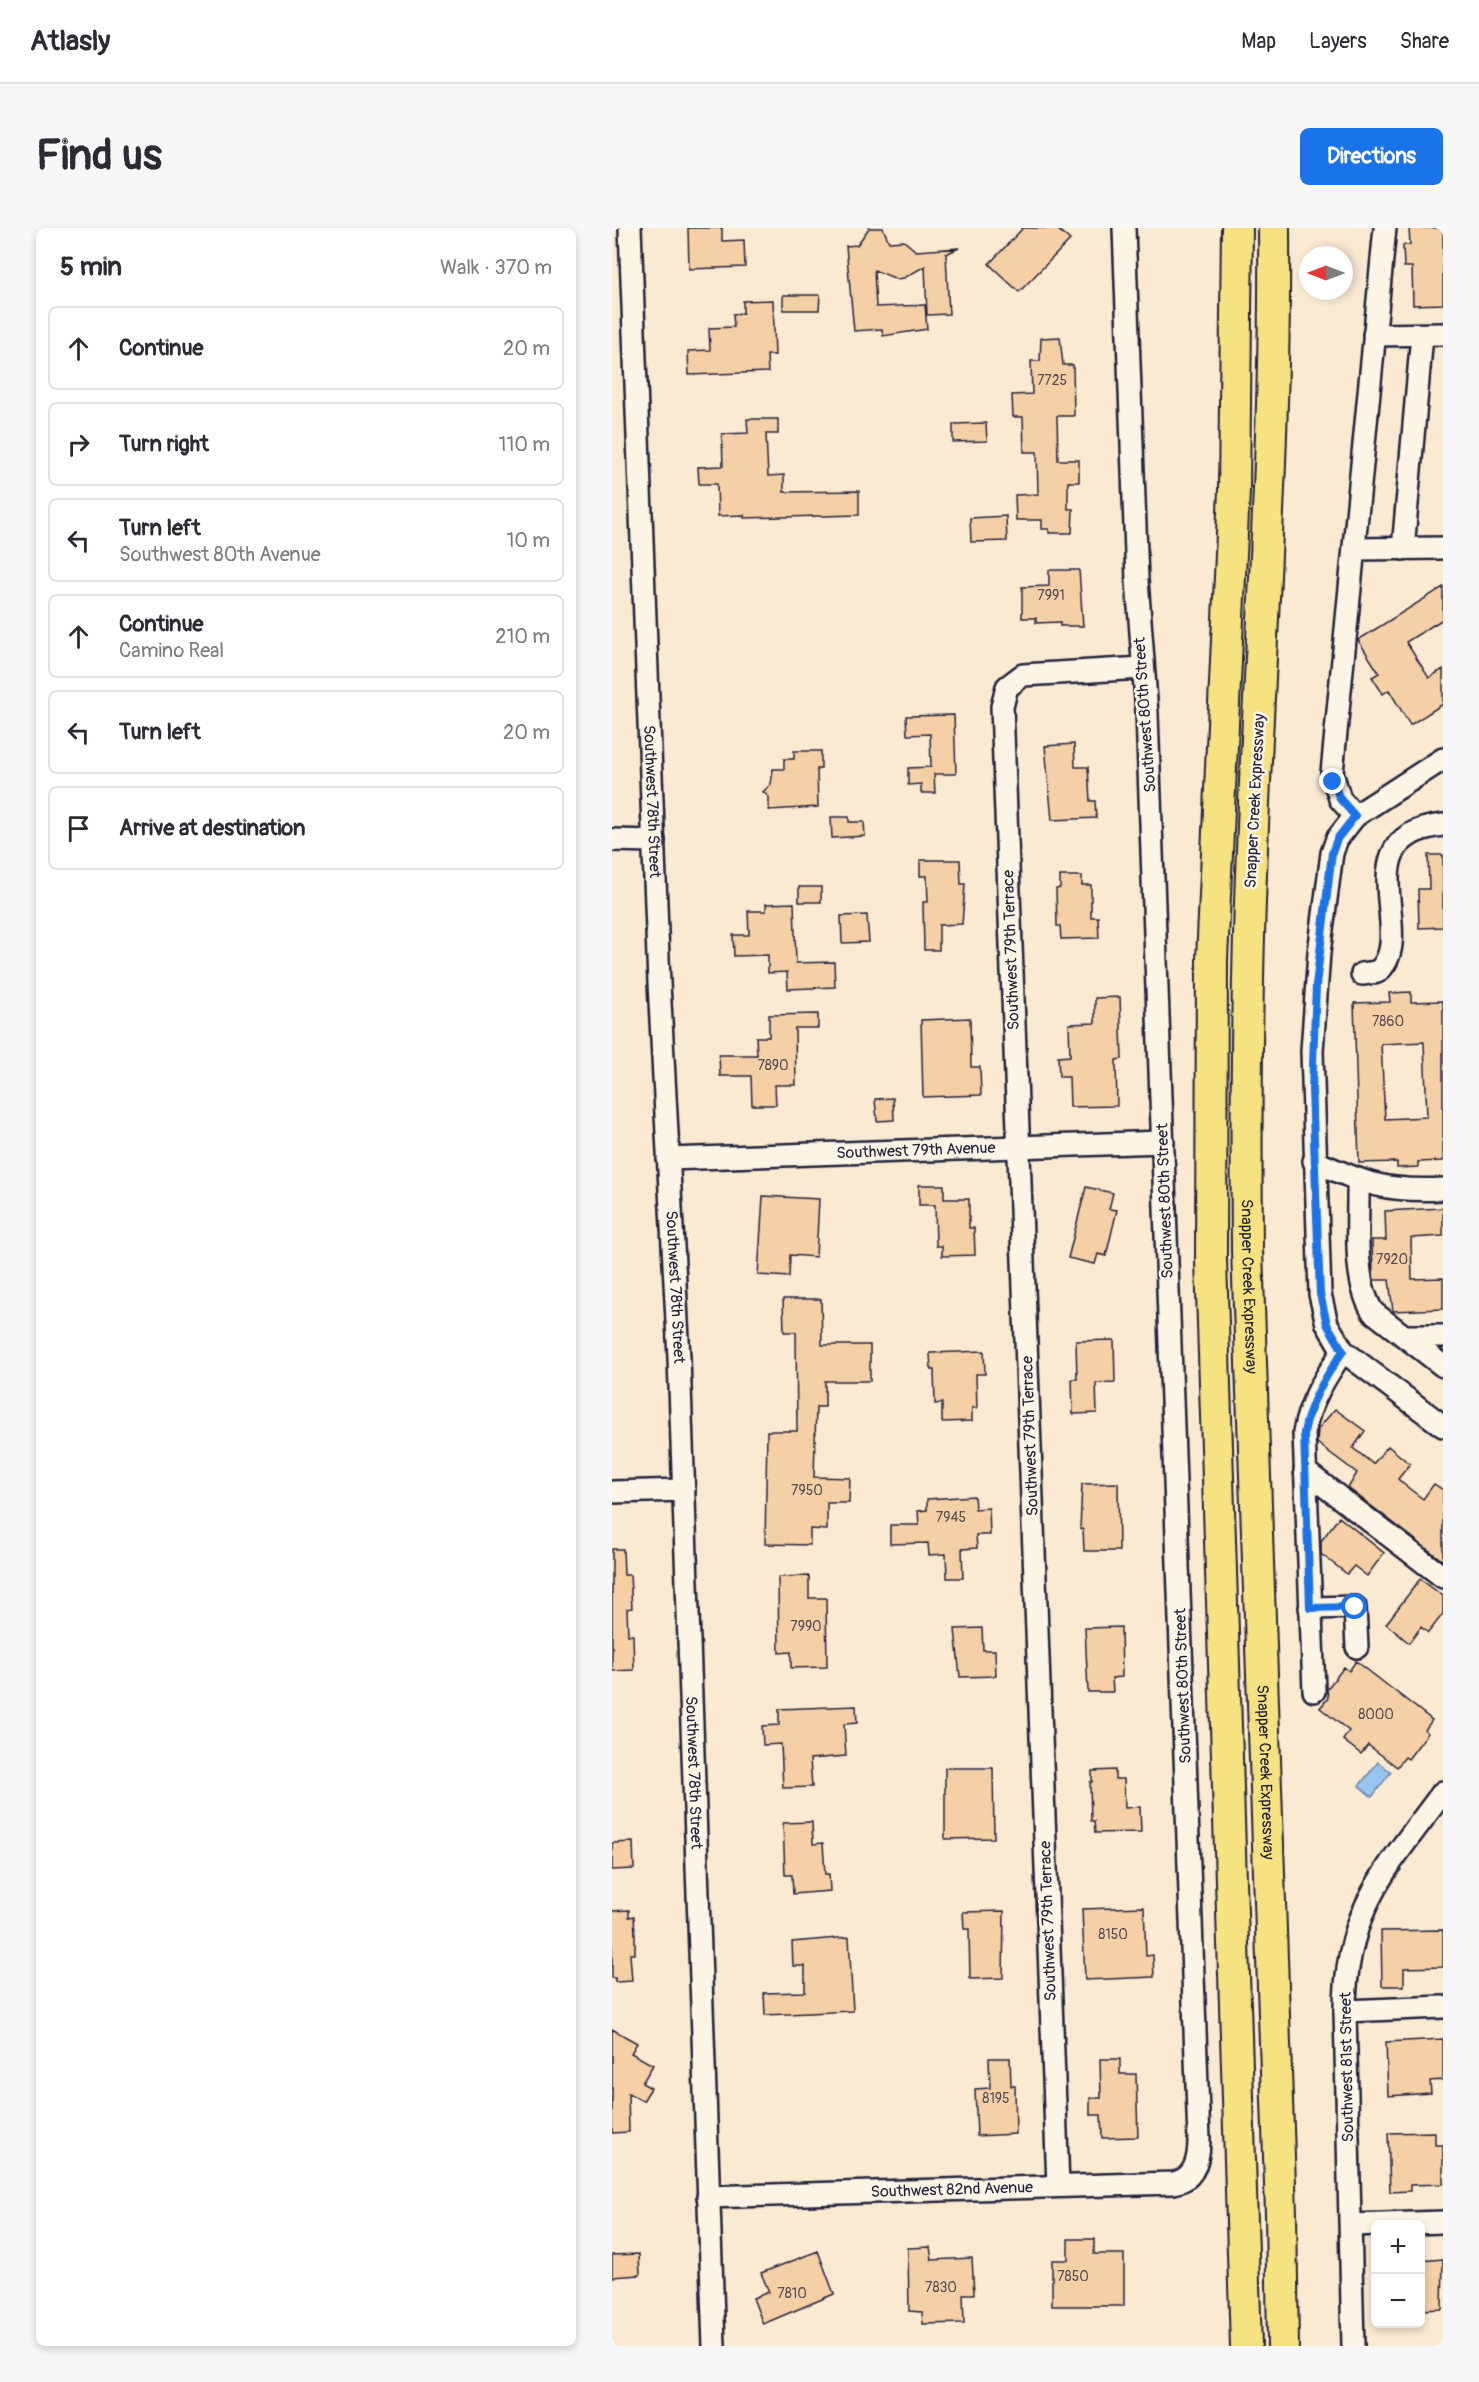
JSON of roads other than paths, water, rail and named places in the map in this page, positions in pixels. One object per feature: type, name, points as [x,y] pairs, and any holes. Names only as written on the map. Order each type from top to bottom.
[{"type":"highway","points":[[1237,228],[1234,491],[1214,906],[1210,1140],[1211,1261],[1238,2005],[1246,2346]]},
{"type":"highway","name":"Snapper Creek Expressway","points":[[1274,228],[1272,439],[1250,886],[1246,1140],[1248,1261],[1281,2202],[1283,2346]]},
{"type":"street","name":"Southwest 78th Street","points":[[630,228],[654,841],[684,1490],[714,2346]]},
{"type":"street","name":"Southwest 80th Street","points":[[1124,228],[1137,580],[1143,668],[1163,1142],[1199,2140],[1197,2158],[1192,2172]]},
{"type":"street","points":[[1355,816],[1340,799],[1332,773],[1385,228]]},
{"type":"street","points":[[1374,335],[1443,334]]},
{"type":"street","points":[[1403,549],[1422,335]]},
{"type":"street","points":[[1354,549],[1443,548]]},
{"type":"street","name":"Southwest 79th Terrace","points":[[1058,2185],[1002,714],[1007,687],[1019,677],[1034,673],[1143,668]]},
{"type":"street","points":[[1443,759],[1355,816],[1337,839],[1332,853],[1325,901],[1312,1051],[1320,1294],[1327,1324],[1343,1351],[1443,1426]]},
{"type":"street","points":[[1362,974],[1377,972],[1387,960],[1391,936],[1388,875],[1390,860],[1398,846],[1423,827],[1443,825]]},
{"type":"street","points":[[612,840],[654,841]]},
{"type":"street","name":"Southwest 79th Avenue","points":[[668,1159],[1163,1142]]},
{"type":"street","points":[[1314,1161],[1379,1188],[1401,1191],[1443,1189]]},
{"type":"street","points":[[1358,1181],[1363,1292],[1373,1312],[1443,1366]]},
{"type":"street","points":[[1404,1336],[1443,1335]]},
{"type":"street","points":[[1314,1691],[1304,1433],[1308,1413],[1343,1351]]},
{"type":"street","points":[[1305,1471],[1443,1577]]},
{"type":"street","points":[[612,1492],[684,1490]]},
{"type":"street","points":[[1310,1608],[1355,1607],[1357,1647]]},
{"type":"street","name":"Southwest 81st Street","points":[[1353,2346],[1352,2225],[1345,2011],[1348,1961],[1362,1910],[1383,1872],[1436,1816],[1443,1792]]},
{"type":"street","points":[[1345,2011],[1443,2007]]},
{"type":"street","name":"Southwest 82nd Avenue","points":[[708,2197],[1174,2183],[1184,2180],[1192,2172]]},
{"type":"street","points":[[1352,2225],[1443,2222]]},
{"type":"water","points":[[1378,1762],[1391,1772],[1372,1797],[1359,1786]]}]
